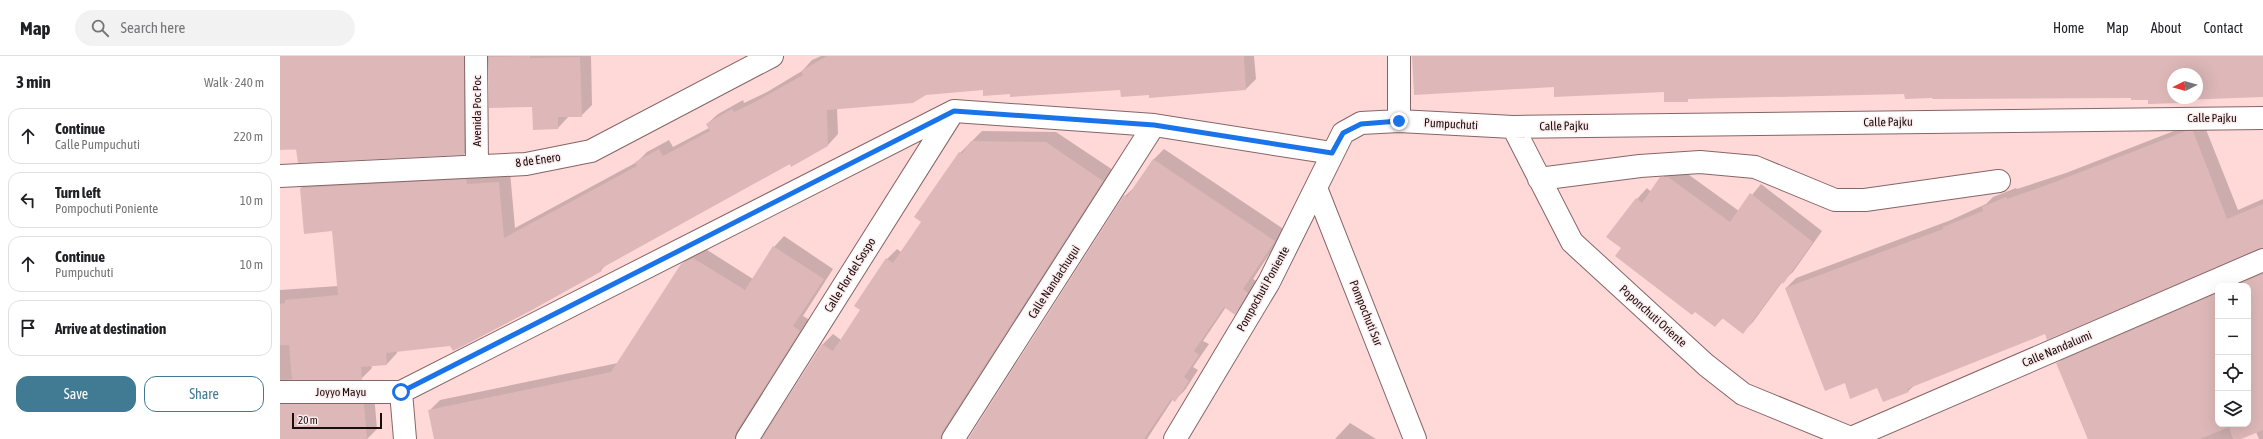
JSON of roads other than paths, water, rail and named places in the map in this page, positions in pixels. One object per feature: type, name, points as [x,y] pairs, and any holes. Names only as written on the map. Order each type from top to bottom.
[{"type":"street","name":"Avenida Poc Poc","points":[[476,56],[477,165]]},
{"type":"street","name":"8 de Enero","points":[[280,176],[477,165],[526,164],[591,152],[772,56]]},
{"type":"street","points":[[1398,56],[1399,121]]},
{"type":"street","points":[[405,439],[401,392],[954,111],[1154,125],[1332,153]]},
{"type":"street","name":"Calle Flor del Sospo","points":[[747,439],[954,111]]},
{"type":"street","name":"Calle Pajku","points":[[1513,127],[2263,118]]},
{"type":"street","name":"Pumpuchuti","points":[[1343,133],[1361,124],[1399,121],[1513,127]]},
{"type":"street","name":"Calle Nandachuqui","points":[[953,439],[1154,125]]},
{"type":"street","name":"Poponchuti Oriente","points":[[1513,127],[1572,242],[1706,365],[1743,394],[1852,439]]},
{"type":"street","name":"Pompochuti Poniente","points":[[1175,439],[1269,282],[1343,133]]},
{"type":"street","points":[[1539,180],[1640,166],[1700,162],[1755,167],[1834,200],[1866,200],[1999,181]]},
{"type":"street","name":"Pompochuti Sur","points":[[1316,188],[1415,439]]},
{"type":"street","name":"Calle Nandalumi","points":[[1852,439],[2263,260]]},
{"type":"street","name":"Joyyo Mayu","points":[[280,392],[401,392]]}]
